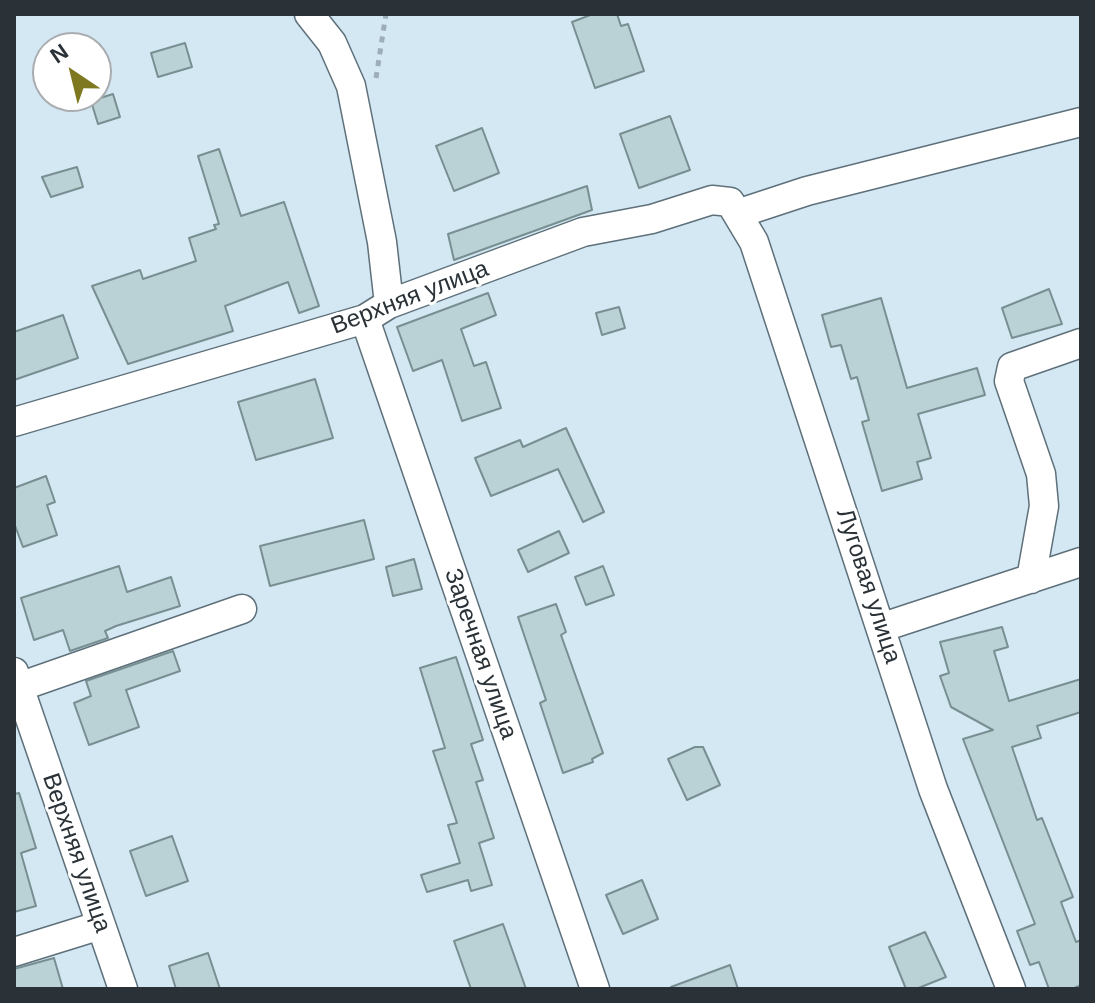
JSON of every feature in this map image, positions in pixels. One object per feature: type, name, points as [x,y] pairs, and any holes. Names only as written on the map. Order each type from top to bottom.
[{"type":"street","points":[[309,14],[332,43],[351,86],[382,242],[389,304]]},
{"type":"street","points":[[740,213],[807,191],[1081,122]]},
{"type":"street","name":"Верхняя улица","points":[[14,422],[365,319],[389,304],[583,232],[652,219],[712,200],[730,202],[740,213]]},
{"type":"street","name":"Луговая улица","points":[[740,213],[754,242],[883,627],[933,789],[1011,989]]},
{"type":"street","name":"Заречная улица","points":[[365,319],[595,989]]},
{"type":"street","points":[[1031,579],[1044,506],[1041,474],[1009,381],[1012,367],[1081,343]]},
{"type":"street","points":[[883,627],[1081,562]]},
{"type":"street","points":[[17,679],[242,609]]},
{"type":"street","name":"Верхняя улица","points":[[17,679],[123,989]]},
{"type":"street","points":[[14,952],[101,925]]},
{"type":"building","points":[[593,14],[617,14],[621,26],[628,24],[644,71],[595,88],[572,22]]},
{"type":"building","points":[[185,43],[192,67],[158,77],[151,53]]},
{"type":"building","points":[[112,94],[120,117],[98,124],[94,112],[112,112]]},
{"type":"building","points":[[670,116],[690,170],[639,188],[620,134]]},
{"type":"building","points":[[482,128],[499,173],[454,191],[436,146]]},
{"type":"building","points":[[219,149],[241,216],[284,202],[319,306],[299,313],[288,282],[225,306],[233,331],[128,364],[92,286],[140,270],[143,279],[196,261],[189,238],[216,229],[214,225],[219,224],[198,156]]},
{"type":"building","points":[[77,167],[83,187],[51,197],[42,177]]},
{"type":"building","points":[[587,186],[592,210],[454,260],[448,234]]},
{"type":"building","points":[[1049,289],[1062,324],[1012,338],[1002,308]]},
{"type":"building","points":[[488,293],[496,315],[461,329],[474,366],[486,362],[501,408],[462,421],[442,360],[413,371],[397,327]]},
{"type":"building","points":[[881,298],[907,388],[977,368],[985,395],[918,414],[931,458],[917,462],[922,479],[882,491],[862,422],[869,420],[857,377],[851,379],[841,345],[831,347],[822,315]]},
{"type":"building","points":[[619,307],[625,328],[602,335],[596,313]]},
{"type":"building","points":[[63,315],[78,358],[14,380],[14,332]]},
{"type":"building","points":[[315,379],[333,438],[256,460],[238,402]]},
{"type":"building","points":[[566,428],[604,512],[583,522],[558,469],[491,496],[475,458],[520,440],[523,447]]},
{"type":"building","points":[[46,476],[55,502],[47,505],[57,535],[23,547],[14,523],[14,488]]},
{"type":"building","points":[[364,520],[374,559],[270,586],[260,546]]},
{"type":"building","points":[[559,531],[569,553],[528,572],[518,550]]},
{"type":"building","points":[[414,559],[422,589],[393,596],[386,567]]},
{"type":"building","points":[[119,566],[127,592],[171,577],[180,606],[116,626],[105,631],[108,638],[70,651],[63,630],[34,640],[21,598]]},
{"type":"building","points":[[603,566],[614,595],[586,605],[575,577]]},
{"type":"building","points":[[556,604],[566,632],[561,635],[603,753],[592,759],[593,762],[563,773],[540,703],[546,700],[518,617]]},
{"type":"building","points":[[1002,627],[1008,647],[994,651],[1009,701],[1081,679],[1081,712],[1037,726],[1041,738],[1012,747],[1037,820],[1042,818],[1073,897],[1061,902],[1076,942],[1081,940],[1081,985],[1072,989],[1049,989],[1039,962],[1030,965],[1017,931],[1035,924],[963,739],[993,730],[951,707],[940,676],[949,673],[940,642]]},
{"type":"building","points":[[173,651],[180,671],[126,690],[139,727],[89,745],[74,703],[91,696],[86,681]]},
{"type":"building","points":[[456,657],[483,740],[471,744],[483,780],[476,782],[494,838],[479,843],[492,885],[471,891],[468,880],[427,892],[421,875],[460,863],[448,825],[457,823],[433,751],[445,748],[420,668]]},
{"type":"building","points":[[695,747],[703,747],[720,785],[687,800],[668,759]]},
{"type":"building","points":[[19,793],[36,848],[21,853],[36,906],[14,912],[14,794]]},
{"type":"building","points":[[172,836],[188,881],[146,896],[130,851]]},
{"type":"building","points":[[642,880],[658,919],[623,934],[606,895]]},
{"type":"building","points":[[503,924],[526,989],[471,989],[454,941]]},
{"type":"building","points":[[925,932],[946,977],[916,989],[906,989],[889,947]]},
{"type":"building","points":[[208,953],[220,989],[176,989],[169,966]]},
{"type":"building","points":[[54,958],[63,989],[14,989],[14,969]]},
{"type":"building","points":[[730,965],[738,989],[671,989],[671,987]]}]
